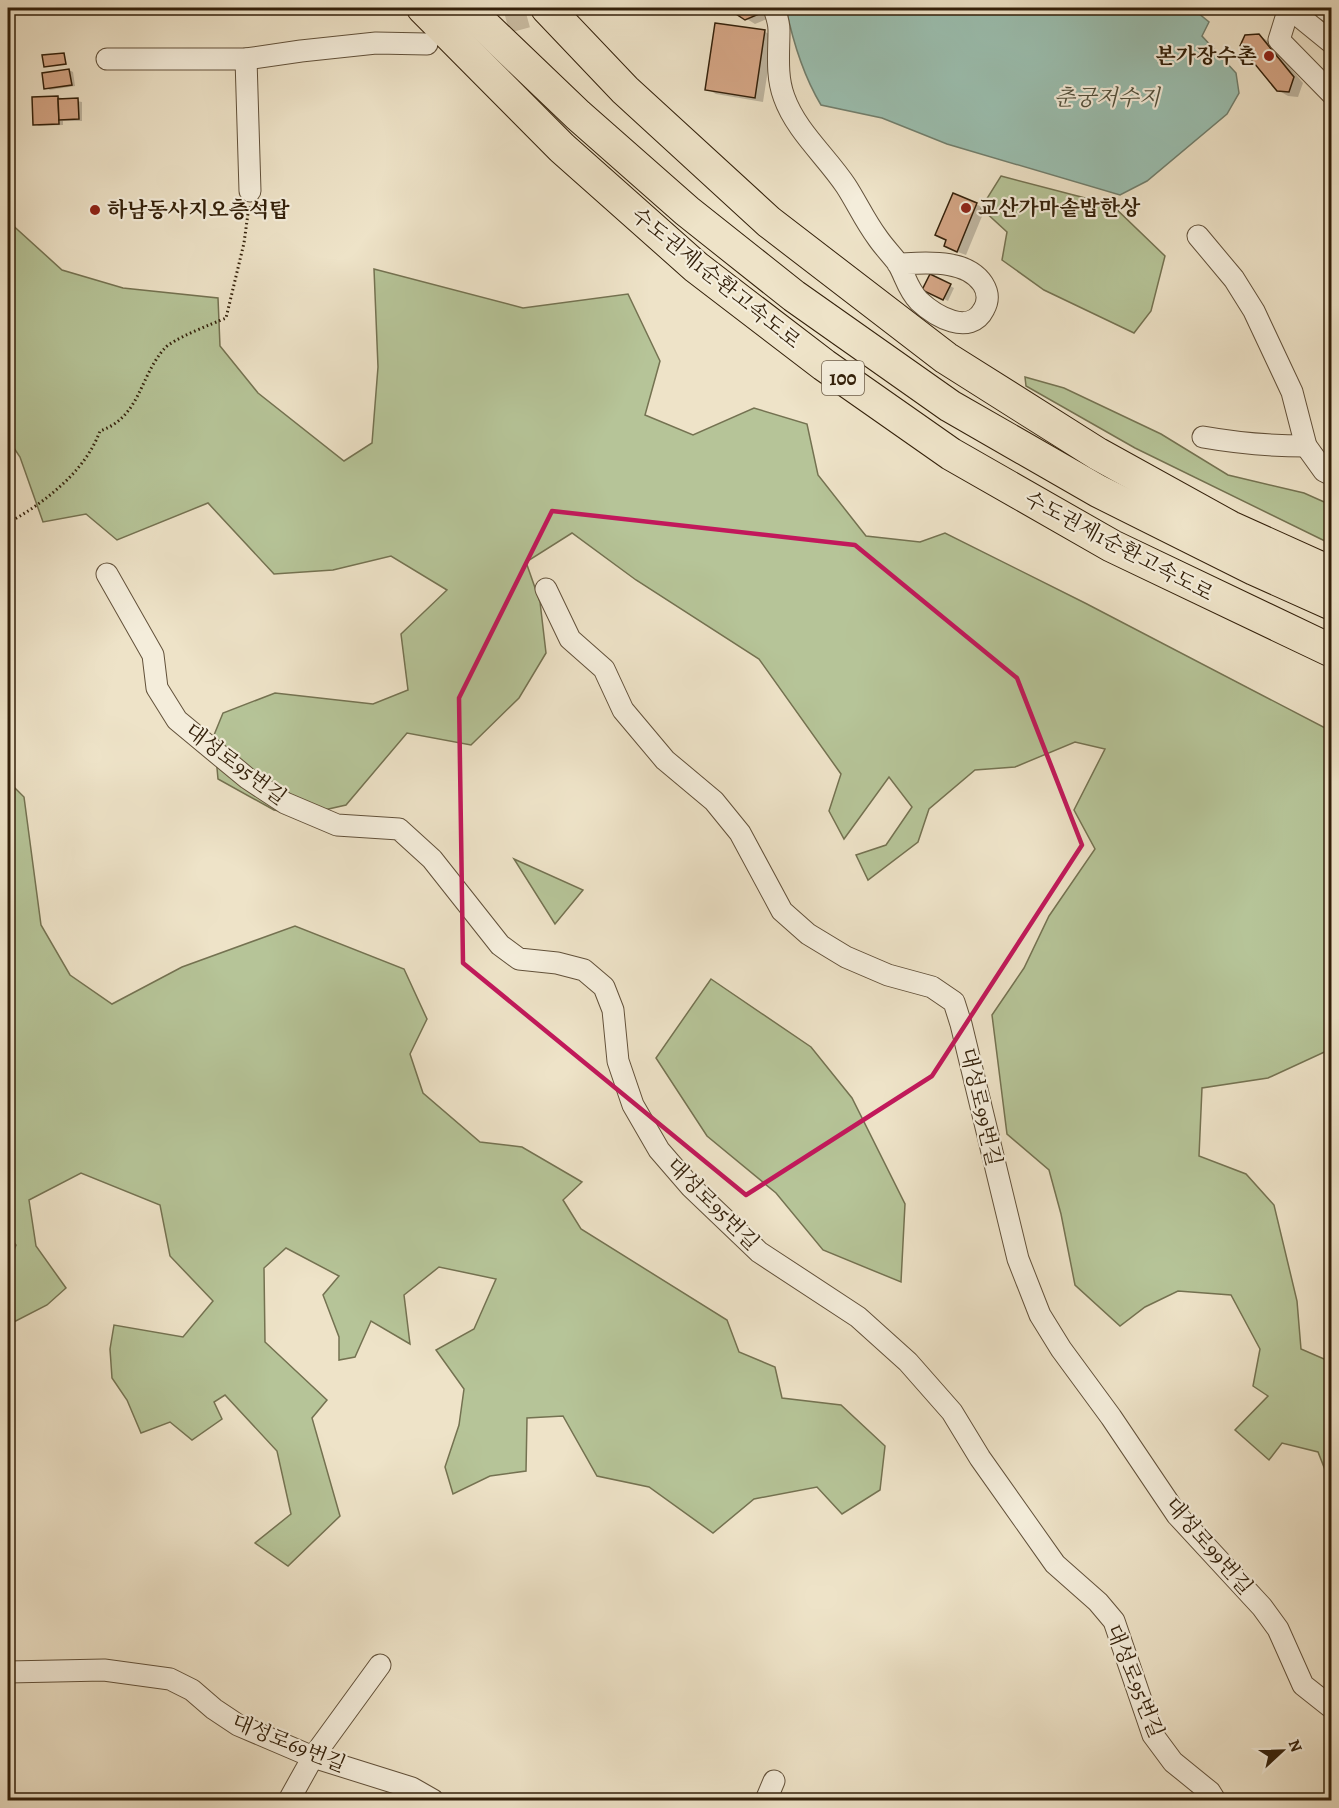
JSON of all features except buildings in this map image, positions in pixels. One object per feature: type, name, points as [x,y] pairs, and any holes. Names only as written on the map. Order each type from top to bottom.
[{"type":"highway","name":"수도권제1순환고속도로","points":[[423,8],[562,148],[687,259],[834,372],[951,454],[1112,546],[1332,651]]},
{"type":"highway","name":"수도권제1순환고속도로","points":[[466,8],[578,115],[687,211],[794,296],[950,406],[1098,491],[1254,569],[1332,604]]},
{"type":"highway","points":[[547,8],[625,90],[769,222],[946,358],[1098,454],[1230,527],[1332,573]]},
{"type":"street","points":[[774,8],[779,27],[780,82],[784,98],[793,116],[846,186],[876,236],[898,264]]},
{"type":"street","points":[[1332,43],[1289,8],[1279,40],[1332,93]]},
{"type":"street","points":[[1324,8],[1332,14]]},
{"type":"street","points":[[107,59],[246,59],[376,43],[427,44]]},
{"type":"street","points":[[246,59],[250,191]]},
{"type":"street","points":[[1198,236],[1234,279],[1254,311],[1292,392],[1306,446],[1324,471],[1332,475]]},
{"type":"street","points":[[1203,437],[1237,443],[1306,446]]},
{"type":"street","name":"대성로95번길","points":[[107,574],[153,655],[157,688],[177,720],[247,778],[285,803],[337,825],[399,830],[432,859],[501,945],[519,959],[557,963],[584,970],[604,987],[614,1010],[618,1061],[633,1105],[659,1150],[691,1187],[759,1252],[858,1317],[908,1362],[952,1412],[981,1458],[1056,1564],[1098,1602],[1114,1621],[1153,1735],[1173,1762],[1210,1792],[1215,1800]]},
{"type":"street","name":"대성로99번길","points":[[546,589],[570,639],[604,669],[623,710],[665,760],[714,801],[740,833],[782,910],[808,934],[846,957],[888,975],[932,987],[954,1002],[1017,1259],[1040,1315],[1061,1349],[1112,1417],[1177,1515],[1262,1607],[1278,1629],[1303,1685],[1332,1708]]},
{"type":"street","points":[[290,1800],[313,1757],[380,1665]]},
{"type":"street","name":"대성로69번길","points":[[8,1672],[104,1670],[170,1679],[192,1690],[238,1725],[313,1757],[412,1788],[433,1800]]},
{"type":"path","points":[[8,523],[35,508],[77,469],[94,446],[100,431],[115,426],[129,411],[165,348],[226,318],[244,243],[250,191]]},
{"type":"highlighted area","points":[[552,511],[855,545],[1017,678],[1082,845],[932,1076],[746,1195],[463,963],[459,698]]},
{"type":"shaded area","points":[[1001,176],[1112,205],[1165,256],[1151,311],[1134,333],[1044,290],[1002,260],[1007,232],[981,208]]},
{"type":"shaded area","points":[[8,221],[62,270],[123,288],[218,298],[220,346],[258,393],[344,461],[372,443],[378,367],[374,269],[523,308],[628,294],[660,361],[645,415],[693,435],[754,408],[807,424],[818,475],[866,536],[920,542],[945,533],[1331,731],[1331,1049],[1268,1078],[1202,1088],[1199,1156],[1246,1174],[1274,1205],[1297,1301],[1301,1349],[1331,1362],[1331,1485],[1318,1452],[1282,1443],[1269,1460],[1235,1430],[1268,1396],[1253,1386],[1260,1349],[1231,1295],[1178,1291],[1145,1307],[1120,1326],[1075,1285],[1061,1214],[1049,1170],[1007,1134],[992,1015],[1024,968],[1049,916],[1095,849],[1074,810],[1105,749],[1075,742],[1015,767],[975,770],[929,809],[918,842],[868,880],[856,855],[886,845],[912,807],[889,777],[844,839],[829,811],[841,774],[759,659],[636,580],[572,533],[526,562],[540,602],[546,653],[519,698],[471,745],[407,733],[346,805],[302,815],[274,810],[218,779],[214,735],[223,713],[275,693],[373,704],[408,690],[401,634],[447,590],[391,556],[333,570],[274,574],[208,503],[117,540],[86,514],[43,522],[20,457],[8,439]]},
{"type":"shaded area","points":[[1025,377],[1064,388],[1161,434],[1228,475],[1304,493],[1331,505],[1331,544],[1135,448],[1026,386]]},
{"type":"shaded area","points":[[8,781],[24,797],[41,925],[70,975],[112,1004],[182,967],[295,926],[404,969],[427,1019],[410,1054],[423,1093],[480,1142],[522,1147],[582,1182],[563,1200],[581,1229],[727,1320],[739,1352],[775,1367],[782,1398],[841,1405],[885,1446],[880,1490],[842,1514],[817,1487],[754,1499],[713,1533],[649,1487],[597,1476],[563,1416],[527,1418],[526,1471],[490,1476],[453,1494],[445,1467],[459,1425],[464,1389],[436,1350],[474,1329],[496,1279],[439,1267],[404,1295],[410,1344],[371,1321],[355,1357],[339,1360],[339,1337],[323,1295],[339,1276],[286,1248],[264,1268],[265,1342],[327,1400],[312,1418],[340,1516],[288,1566],[255,1543],[291,1514],[277,1451],[225,1395],[214,1402],[222,1419],[192,1440],[170,1422],[141,1433],[127,1400],[112,1378],[110,1349],[114,1325],[183,1337],[213,1301],[170,1256],[160,1205],[81,1173],[29,1200],[36,1246],[66,1288],[47,1305],[8,1325],[8,1264],[16,1245],[8,1235]]},
{"type":"shaded area","points":[[514,859],[583,890],[555,924]]},
{"type":"shaded area","points":[[711,979],[811,1047],[852,1098],[905,1204],[901,1282],[823,1250],[776,1193],[707,1136],[656,1058]]},
{"type":"water","name":"춘궁저수지","points":[[786,8],[1192,8],[1209,22],[1202,36],[1236,73],[1239,93],[1227,114],[1147,181],[1120,195],[947,144],[882,118],[821,105],[799,58]]},
{"type":"tunnel","points":[[477,31],[560,8]]},
{"type":"place","name":"본가장수촌","points":[[1269,56]]},
{"type":"place","name":"교산가마솥밥한상","points":[[966,208]]},
{"type":"place","name":"하남동사지오층석탑","points":[[95,210]]}]
